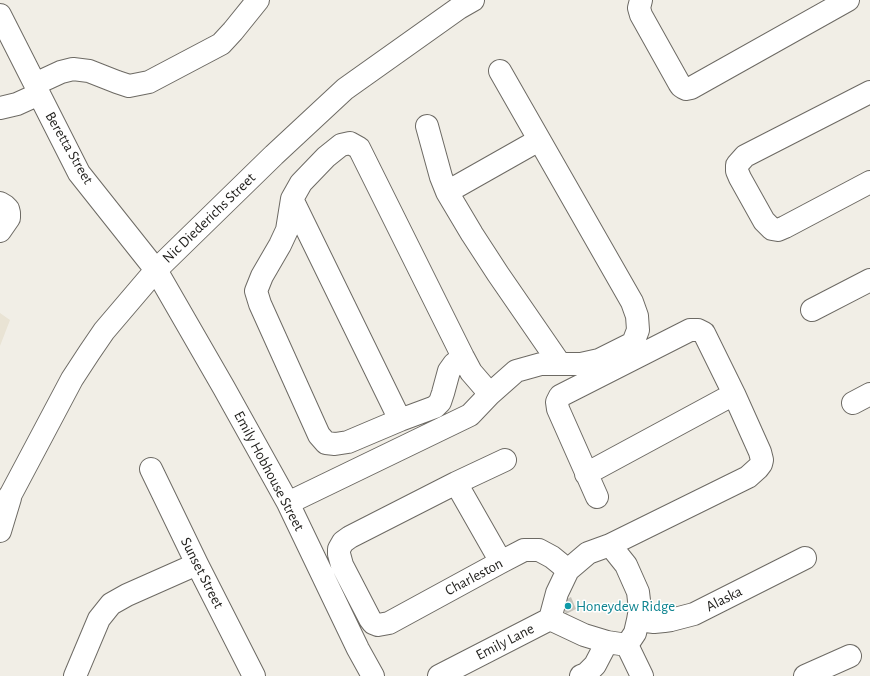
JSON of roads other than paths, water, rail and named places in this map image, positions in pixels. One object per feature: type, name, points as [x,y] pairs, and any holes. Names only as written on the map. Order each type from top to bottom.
[{"type":"street","points":[[0,108],[17,104],[61,72],[73,69],[89,71],[129,86],[148,82],[221,44],[258,0]]},
{"type":"street","name":"Nic Diederichs Street","points":[[0,531],[6,502],[72,379],[104,331],[156,270],[274,155],[345,89],[459,8],[473,0]]},
{"type":"street","points":[[641,0],[639,8],[641,15],[679,83],[686,89],[691,88],[848,0]]},
{"type":"street","name":"Beretta Street","points":[[0,15],[79,173],[156,270]]},
{"type":"street","points":[[288,503],[470,415],[490,394],[516,371],[540,364],[581,364],[600,360],[633,343],[638,330],[637,316],[632,302],[500,71]]},
{"type":"street","points":[[870,92],[745,156],[737,165],[737,171],[740,178],[764,221],[772,229],[778,230],[870,182]]},
{"type":"street","points":[[427,126],[441,177],[447,192],[498,274],[560,364]]},
{"type":"street","points":[[447,192],[539,140]]},
{"type":"street","points":[[463,357],[454,364],[450,371],[440,402],[435,407],[348,442],[335,444],[326,443],[319,435],[260,304],[256,291],[262,276],[287,230],[292,199],[301,183],[326,157],[341,145],[350,144],[359,148],[463,357],[471,372],[490,394]]},
{"type":"street","points":[[292,199],[400,420]]},
{"type":"street","points":[[0,203],[8,210],[9,218],[0,231]]},
{"type":"street","name":"Emily Hobhouse Street","points":[[156,270],[288,503],[358,649],[373,676]]},
{"type":"street","points":[[812,310],[870,280]]},
{"type":"street","name":"Emily Lane","points":[[439,676],[550,619],[557,593],[568,570],[588,553],[610,544],[748,477],[758,468],[762,460],[760,452],[704,333],[698,330],[690,330],[560,396],[557,402],[558,409],[586,474]]},
{"type":"street","points":[[596,497],[586,474],[734,394]]},
{"type":"street","points":[[500,562],[456,483],[505,460]]},
{"type":"street","name":"Sunset Street","points":[[151,469],[254,676]]},
{"type":"street","name":"Charleston","points":[[456,483],[350,537],[343,542],[339,548],[342,565],[373,623],[378,625],[389,623],[524,550],[538,550],[552,557],[568,570]]},
{"type":"street","points":[[581,676],[586,674],[617,643],[635,634],[640,608],[638,592],[626,565],[610,544]]},
{"type":"street","name":"Alaska","points":[[638,620],[664,622],[694,614],[805,558]]},
{"type":"street","points":[[75,676],[99,619],[111,604],[127,595],[197,564]]},
{"type":"street","name":"Emily Lane","points":[[550,619],[577,632],[617,643]]},
{"type":"street","points":[[617,643],[642,676]]},
{"type":"street","points":[[805,676],[850,656]]},
{"type":"place","name":"Honeydew Ridge","points":[[568,606]]}]
